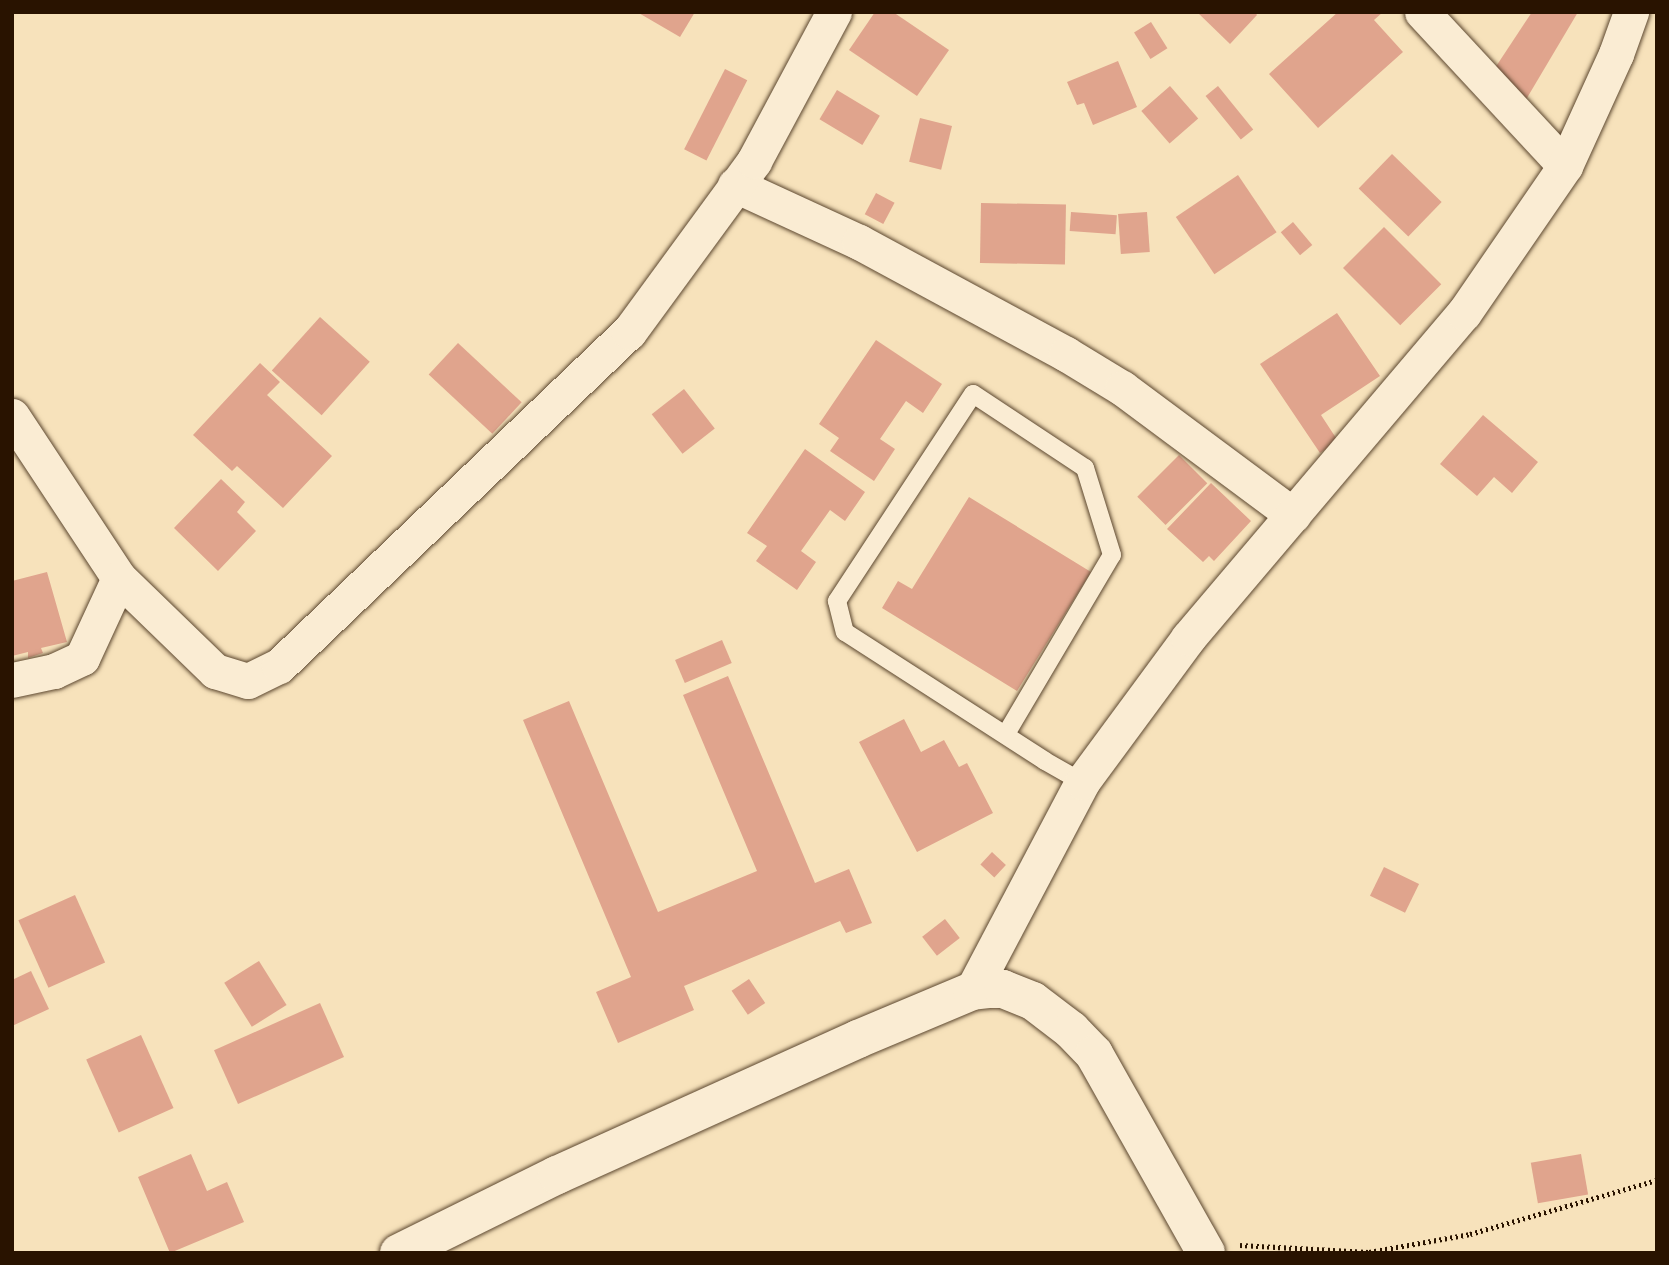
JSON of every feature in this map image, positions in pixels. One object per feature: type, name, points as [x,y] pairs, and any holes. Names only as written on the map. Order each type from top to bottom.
[{"type":"street","points":[[12,416],[119,578],[215,671],[248,681],[279,666],[629,332],[754,161],[834,12]]},
{"type":"street","points":[[1422,12],[1565,166]]},
{"type":"street","points":[[972,991],[1082,782],[1188,638],[1464,313],[1565,166],[1616,54],[1631,12]]},
{"type":"street","points":[[735,185],[859,242],[1066,354],[1122,388],[1293,515]]},
{"type":"street","points":[[12,680],[54,671],[82,658],[119,578]]},
{"type":"street","points":[[399,1253],[557,1175],[972,991],[1003,989],[1032,1001],[1071,1030],[1094,1055],[1203,1248]]},
{"type":"lane","points":[[1006,734],[1112,555],[1085,468],[973,394],[837,601],[845,632],[1006,734],[1082,782]]},
{"type":"path","points":[[1203,1248],[1369,1252],[1471,1234],[1657,1180]]},
{"type":"building","points":[[637,12],[695,12],[680,37]]},
{"type":"building","points":[[875,12],[893,12],[949,50],[917,96],[849,50]]},
{"type":"building","points":[[1197,12],[1255,12],[1257,15],[1230,44]]},
{"type":"building","points":[[1338,12],[1383,12],[1374,20],[1403,52],[1318,128],[1269,74]]},
{"type":"building","points":[[1532,12],[1578,12],[1524,103],[1493,71]]},
{"type":"building","points":[[1151,22],[1167,48],[1150,59],[1134,33]]},
{"type":"building","points":[[1118,61],[1137,107],[1093,125],[1084,103],[1077,105],[1067,82]]},
{"type":"building","points":[[725,69],[747,80],[706,161],[684,149]]},
{"type":"building","points":[[1170,86],[1198,118],[1170,143],[1141,111]]},
{"type":"building","points":[[1218,86],[1253,130],[1241,140],[1206,96]]},
{"type":"building","points":[[837,90],[880,116],[862,145],[819,119]]},
{"type":"building","points":[[920,118],[952,126],[941,170],[909,162]]},
{"type":"building","points":[[1392,154],[1442,202],[1408,236],[1359,189]]},
{"type":"building","points":[[1238,175],[1277,232],[1214,274],[1176,217]]},
{"type":"building","points":[[876,193],[895,203],[883,224],[865,214]]},
{"type":"building","points":[[981,203],[1066,204],[1065,264],[980,263]]},
{"type":"building","points":[[1071,212],[1117,215],[1116,234],[1070,231]]},
{"type":"building","points":[[1147,212],[1150,252],[1121,254],[1118,214]]},
{"type":"building","points":[[1293,222],[1312,245],[1300,255],[1281,232]]},
{"type":"building","points":[[1384,227],[1441,284],[1400,325],[1343,268]]},
{"type":"building","points":[[1337,313],[1380,376],[1321,415],[1338,441],[1320,453],[1260,364]]},
{"type":"building","points":[[320,317],[370,362],[322,415],[272,371]]},
{"type":"building","points":[[876,340],[942,384],[923,413],[906,401],[880,439],[895,449],[874,481],[830,451],[839,438],[819,424]]},
{"type":"building","points":[[458,343],[522,402],[492,434],[429,374]]},
{"type":"building","points":[[260,363],[280,382],[267,395],[332,456],[283,508],[237,466],[232,471],[193,435]]},
{"type":"building","points":[[684,389],[715,428],[682,454],[652,414]]},
{"type":"building","points":[[1483,415],[1538,462],[1512,493],[1494,477],[1477,496],[1440,464]]},
{"type":"building","points":[[805,449],[865,492],[845,521],[830,510],[801,551],[816,562],[797,590],[756,561],[767,546],[747,533]]},
{"type":"building","points":[[1179,455],[1207,483],[1166,525],[1137,497]]},
{"type":"building","points":[[221,479],[245,502],[237,512],[256,531],[218,571],[174,528]]},
{"type":"building","points":[[1211,483],[1251,521],[1214,561],[1209,556],[1203,562],[1167,529]]},
{"type":"building","points":[[969,497],[1091,572],[1017,691],[882,608],[898,581],[912,589]]},
{"type":"building","points":[[47,572],[67,642],[41,648],[43,653],[28,658],[28,652],[12,656],[12,581]]},
{"type":"building","points":[[722,640],[732,663],[685,683],[675,660]]},
{"type":"building","points":[[728,676],[815,883],[849,869],[872,923],[846,933],[840,921],[684,986],[694,1010],[618,1043],[596,992],[631,977],[523,720],[569,701],[658,912],[757,871],[683,695]]},
{"type":"building","points":[[904,719],[921,752],[944,740],[959,767],[967,763],[993,813],[917,852],[859,742]]},
{"type":"building","points":[[992,852],[1006,865],[994,877],[980,864]]},
{"type":"building","points":[[1384,867],[1419,884],[1405,913],[1370,896]]},
{"type":"building","points":[[75,895],[105,963],[48,988],[18,920]]},
{"type":"building","points":[[945,919],[960,938],[937,956],[922,937]]},
{"type":"building","points":[[259,961],[287,1005],[252,1027],[224,983]]},
{"type":"building","points":[[31,971],[49,1009],[12,1026],[12,980]]},
{"type":"building","points":[[749,979],[765,1003],[748,1015],[732,991]]},
{"type":"building","points":[[320,1003],[344,1057],[238,1104],[214,1050]]},
{"type":"building","points":[[141,1035],[174,1108],[119,1132],[86,1059]]},
{"type":"building","points":[[191,1154],[207,1191],[227,1182],[244,1222],[170,1253],[138,1177]]},
{"type":"building","points":[[1581,1154],[1588,1194],[1538,1203],[1531,1163]]}]
